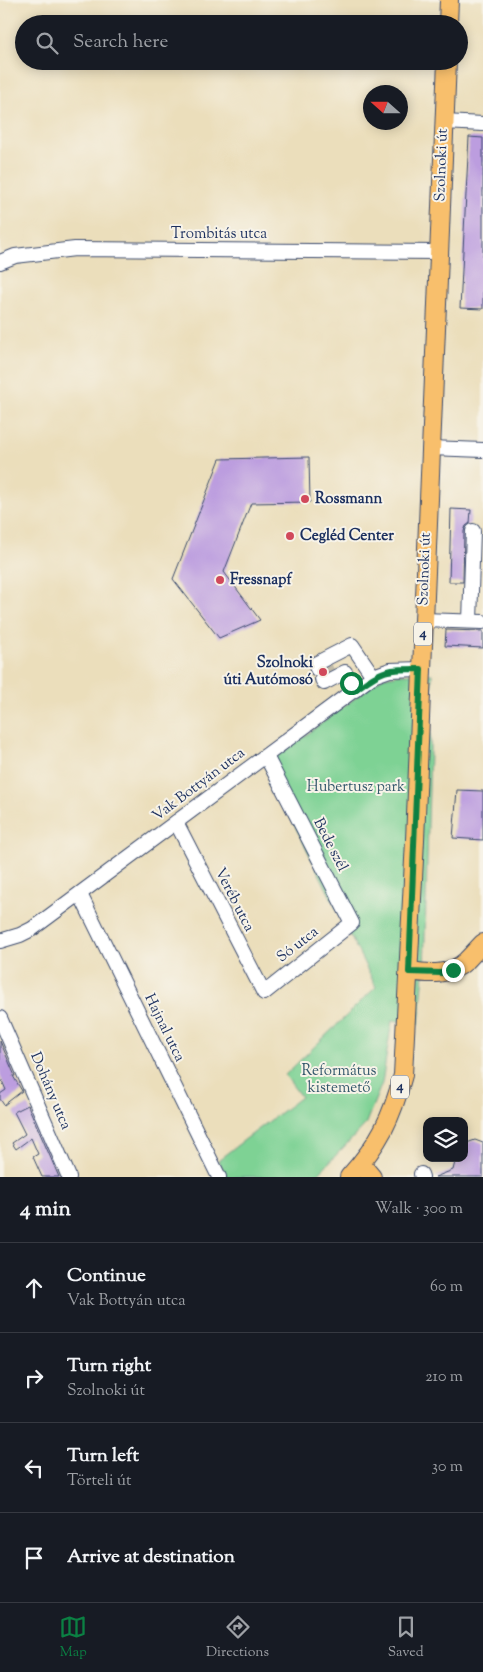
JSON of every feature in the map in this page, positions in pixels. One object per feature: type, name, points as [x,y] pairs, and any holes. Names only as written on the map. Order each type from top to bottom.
[{"type":"main road","points":[[448,15],[449,0]]},
{"type":"main road","name":"Szolnoki út","points":[[367,1170],[375,1146],[395,1105],[403,1075],[409,972],[447,70]]},
{"type":"main road","points":[[409,972],[441,973],[453,970],[465,962],[483,943]]},
{"type":"main road","name":"4","points":[[349,1177],[367,1170]]},
{"type":"street","points":[[444,122],[483,124]]},
{"type":"street","name":"Trombitás utca","points":[[0,262],[15,256],[75,249],[439,252]]},
{"type":"street","points":[[430,448],[483,450]]},
{"type":"street","points":[[423,620],[477,622],[473,531]]},
{"type":"street","points":[[355,690],[345,672],[327,670],[352,646],[373,676]]},
{"type":"street","name":"Vak Bottyán utca","points":[[0,942],[20,935],[32,928],[80,894],[373,676],[390,670],[421,669]]},
{"type":"street","name":"Bede szél","points":[[266,756],[352,923]]},
{"type":"street","name":"Veréb utca","points":[[176,822],[264,993]]},
{"type":"street","name":"Hajnal utca","points":[[80,894],[219,1177]]},
{"type":"street","name":"Só utca","points":[[264,993],[352,923]]},
{"type":"street","name":"Dohány utca","points":[[0,1018],[69,1177]]},
{"type":"green space","name":"Hubertusz park","points":[[401,674],[432,674],[424,973],[419,1024],[392,1020],[382,1083],[365,1125],[315,1177],[227,1177],[218,1160],[301,1097],[285,1075],[376,987],[265,766],[383,677]]},
{"type":"building","points":[[469,137],[483,138],[483,309],[460,308]]},
{"type":"building","points":[[309,457],[310,502],[251,503],[224,572],[260,620],[219,638],[173,579],[220,459]]},
{"type":"building","points":[[451,509],[471,510],[470,523],[464,531],[463,582],[449,582]]},
{"type":"building","points":[[446,630],[483,631],[483,648],[445,646]]},
{"type":"building","points":[[457,790],[483,791],[483,840],[453,838]]},
{"type":"building","points":[[0,1041],[15,1076],[13,1076],[22,1091],[4,1105],[0,1099],[0,1094],[6,1090],[0,1076]]},
{"type":"building","points":[[28,1105],[59,1177],[42,1177],[33,1157],[38,1154],[31,1138],[16,1149],[12,1143],[25,1134],[14,1112]]},
{"type":"building","points":[[475,1140],[483,1143],[483,1177],[435,1177],[453,1170],[455,1162],[468,1162],[468,1143]]},
{"type":"tunnel","points":[[324,665],[329,675]]},
{"type":"place","name":"Rossmann","points":[[305,499]]},
{"type":"place","name":"Cegléd Center","points":[[290,536]]},
{"type":"place","name":"Fressnapf","points":[[220,580]]},
{"type":"place","name":"Szolnoki úti Autómosó","points":[[323,672]]},
{"type":"route","points":[[351,683],[355,690],[381,672],[421,669],[409,972],[441,973],[453,970]]},
{"type":"park label","name":"Református kistemető","points":[[339,1080]]}]
